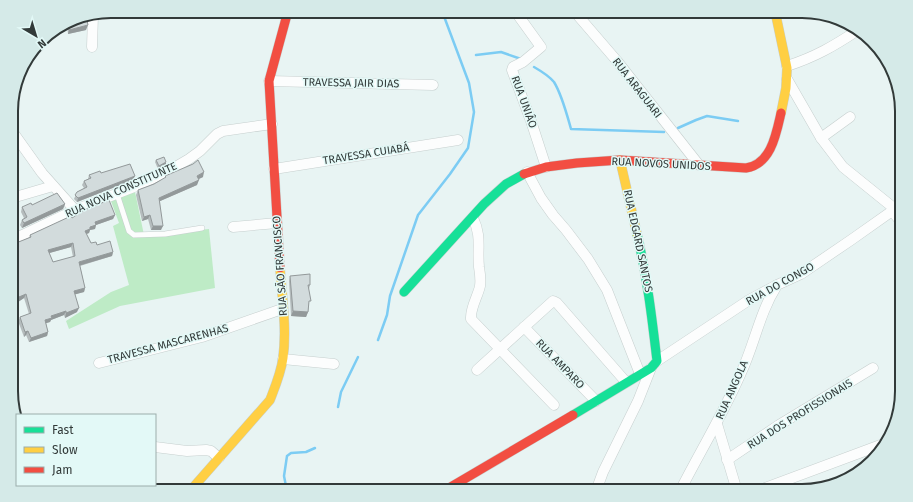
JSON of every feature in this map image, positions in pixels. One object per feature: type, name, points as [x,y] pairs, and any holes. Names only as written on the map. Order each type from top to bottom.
[{"type":"street","name":"RUA SÃO FRANCISCO","points":[[196,484],[270,400],[277,383],[283,359],[284,336],[270,81],[286,18]]},
{"type":"street","name":"RUA UNIÂO","points":[[520,18],[541,47],[512,70],[531,121],[546,168]]},
{"type":"street","name":"RUA ARAGUARI","points":[[580,18],[617,61],[699,165]]},
{"type":"street","name":"RUA NOVOS UNIDOS","points":[[404,292],[473,218],[484,204],[506,184],[527,172],[546,168],[620,160],[746,168],[761,163],[766,158],[777,132],[787,79],[786,66],[776,18]]},
{"type":"street","points":[[92,47],[93,20]]},
{"type":"street","points":[[786,66],[809,59],[853,33]]},
{"type":"street","points":[[787,79],[821,138],[843,167],[895,207]]},
{"type":"street","name":"TRAVESSA JAIR DIAS","points":[[270,81],[433,85]]},
{"type":"street","points":[[821,138],[850,117]]},
{"type":"street","name":"RUA NOVA CONSTITUNTE","points":[[18,237],[75,210],[139,185],[189,159],[200,151],[217,134],[223,131],[272,124]]},
{"type":"street","points":[[18,140],[53,186],[75,210]]},
{"type":"street","name":"TRAVESSA CUIABÁ","points":[[274,169],[458,140]]},
{"type":"street","name":"RUA EDGARD SANTOS","points":[[620,160],[646,268],[650,298],[654,365]]},
{"type":"street","points":[[527,172],[541,198],[588,260],[607,290],[640,374]]},
{"type":"street","points":[[18,196],[53,186]]},
{"type":"street","name":"RUA DO CONGO","points":[[456,484],[566,420],[640,374],[730,312],[777,285],[801,274],[895,209]]},
{"type":"street","points":[[473,218],[479,238],[480,286],[471,317],[474,322],[554,405]]},
{"type":"street","points":[[233,227],[277,223]]},
{"type":"street","name":"RUA ANGOLA","points":[[684,484],[717,424],[742,371],[768,301],[777,285]]},
{"type":"street","points":[[477,370],[552,300],[557,303],[626,382]]},
{"type":"street","name":"TRAVESSA MASCARENHAS","points":[[100,363],[202,337],[282,309]]},
{"type":"street","name":"RUA AMPARO","points":[[524,327],[596,400]]},
{"type":"street","points":[[283,359],[334,364]]},
{"type":"street","points":[[599,484],[654,365]]},
{"type":"street","name":"RUA DOS PROFISSIONAIS","points":[[727,460],[873,368]]},
{"type":"street","points":[[717,424],[735,484]]},
{"type":"street","points":[[776,484],[877,446]]},
{"type":"street","points":[[156,447],[187,451],[206,450],[211,451],[219,458]]},
{"type":"lane","points":[[117,194],[129,231],[134,235],[165,234],[202,228]]},
{"type":"green space","points":[[135,192],[144,235],[209,229],[215,288],[120,306],[69,329],[66,321],[111,292],[129,285],[113,226],[119,223],[111,201]]},
{"type":"building","points":[[87,21],[88,25],[69,30],[69,28]]},
{"type":"building","points":[[164,157],[166,162],[159,166],[156,160]]},
{"type":"building","points":[[198,160],[204,172],[197,176],[199,180],[159,198],[163,226],[153,226],[150,215],[144,217],[138,190],[154,184],[166,177],[165,176],[193,164]]},
{"type":"building","points":[[130,164],[135,176],[78,198],[75,195],[77,192],[87,187],[84,181],[91,178],[89,175]]},
{"type":"building","points":[[57,193],[65,204],[24,223],[22,220],[27,217],[22,207],[31,203],[32,205]]},
{"type":"building","points":[[109,200],[115,215],[95,222],[96,225],[85,231],[91,243],[96,242],[97,245],[110,241],[113,252],[79,262],[85,288],[74,291],[79,308],[66,313],[66,311],[51,316],[52,318],[45,320],[48,332],[31,338],[28,331],[25,332],[20,317],[31,313],[26,294],[19,297],[18,295],[18,242],[71,216],[72,218],[84,210]],"holes":[[[73,243],[75,256],[53,262],[48,250]]]},
{"type":"building","points":[[310,274],[310,285],[308,285],[311,301],[309,301],[308,312],[293,311],[290,276]]},
{"type":"waterway","points":[[378,340],[387,315],[390,296],[418,215],[468,148],[474,112],[469,83],[445,18]]},
{"type":"waterway","points":[[476,55],[501,52],[521,59]]},
{"type":"waterway","points":[[534,67],[554,82],[557,87],[571,129],[664,132]]},
{"type":"waterway","points":[[678,128],[707,116],[738,121]]},
{"type":"waterway","points":[[338,407],[341,392],[358,357]]},
{"type":"waterway","points":[[286,484],[284,476],[287,456],[291,453],[306,452],[315,448]]},
{"type":"traffic: fast","points":[[404,292],[484,204],[506,184],[524,174]]},
{"type":"traffic: fast","points":[[573,415],[651,368],[657,361],[646,281],[637,234]]},
{"type":"traffic: slow","points":[[776,18],[787,68],[786,88],[781,113]]},
{"type":"traffic: slow","points":[[620,160],[637,234]]},
{"type":"traffic: slow","points":[[196,484],[270,400],[278,380],[284,347],[284,313],[280,268]]},
{"type":"traffic: jam","points":[[280,268],[269,81],[286,18]]},
{"type":"traffic: jam","points":[[524,174],[546,167],[620,160],[746,168],[761,161],[767,155],[774,139],[781,113]]},
{"type":"traffic: jam","points":[[456,484],[573,415]]}]
